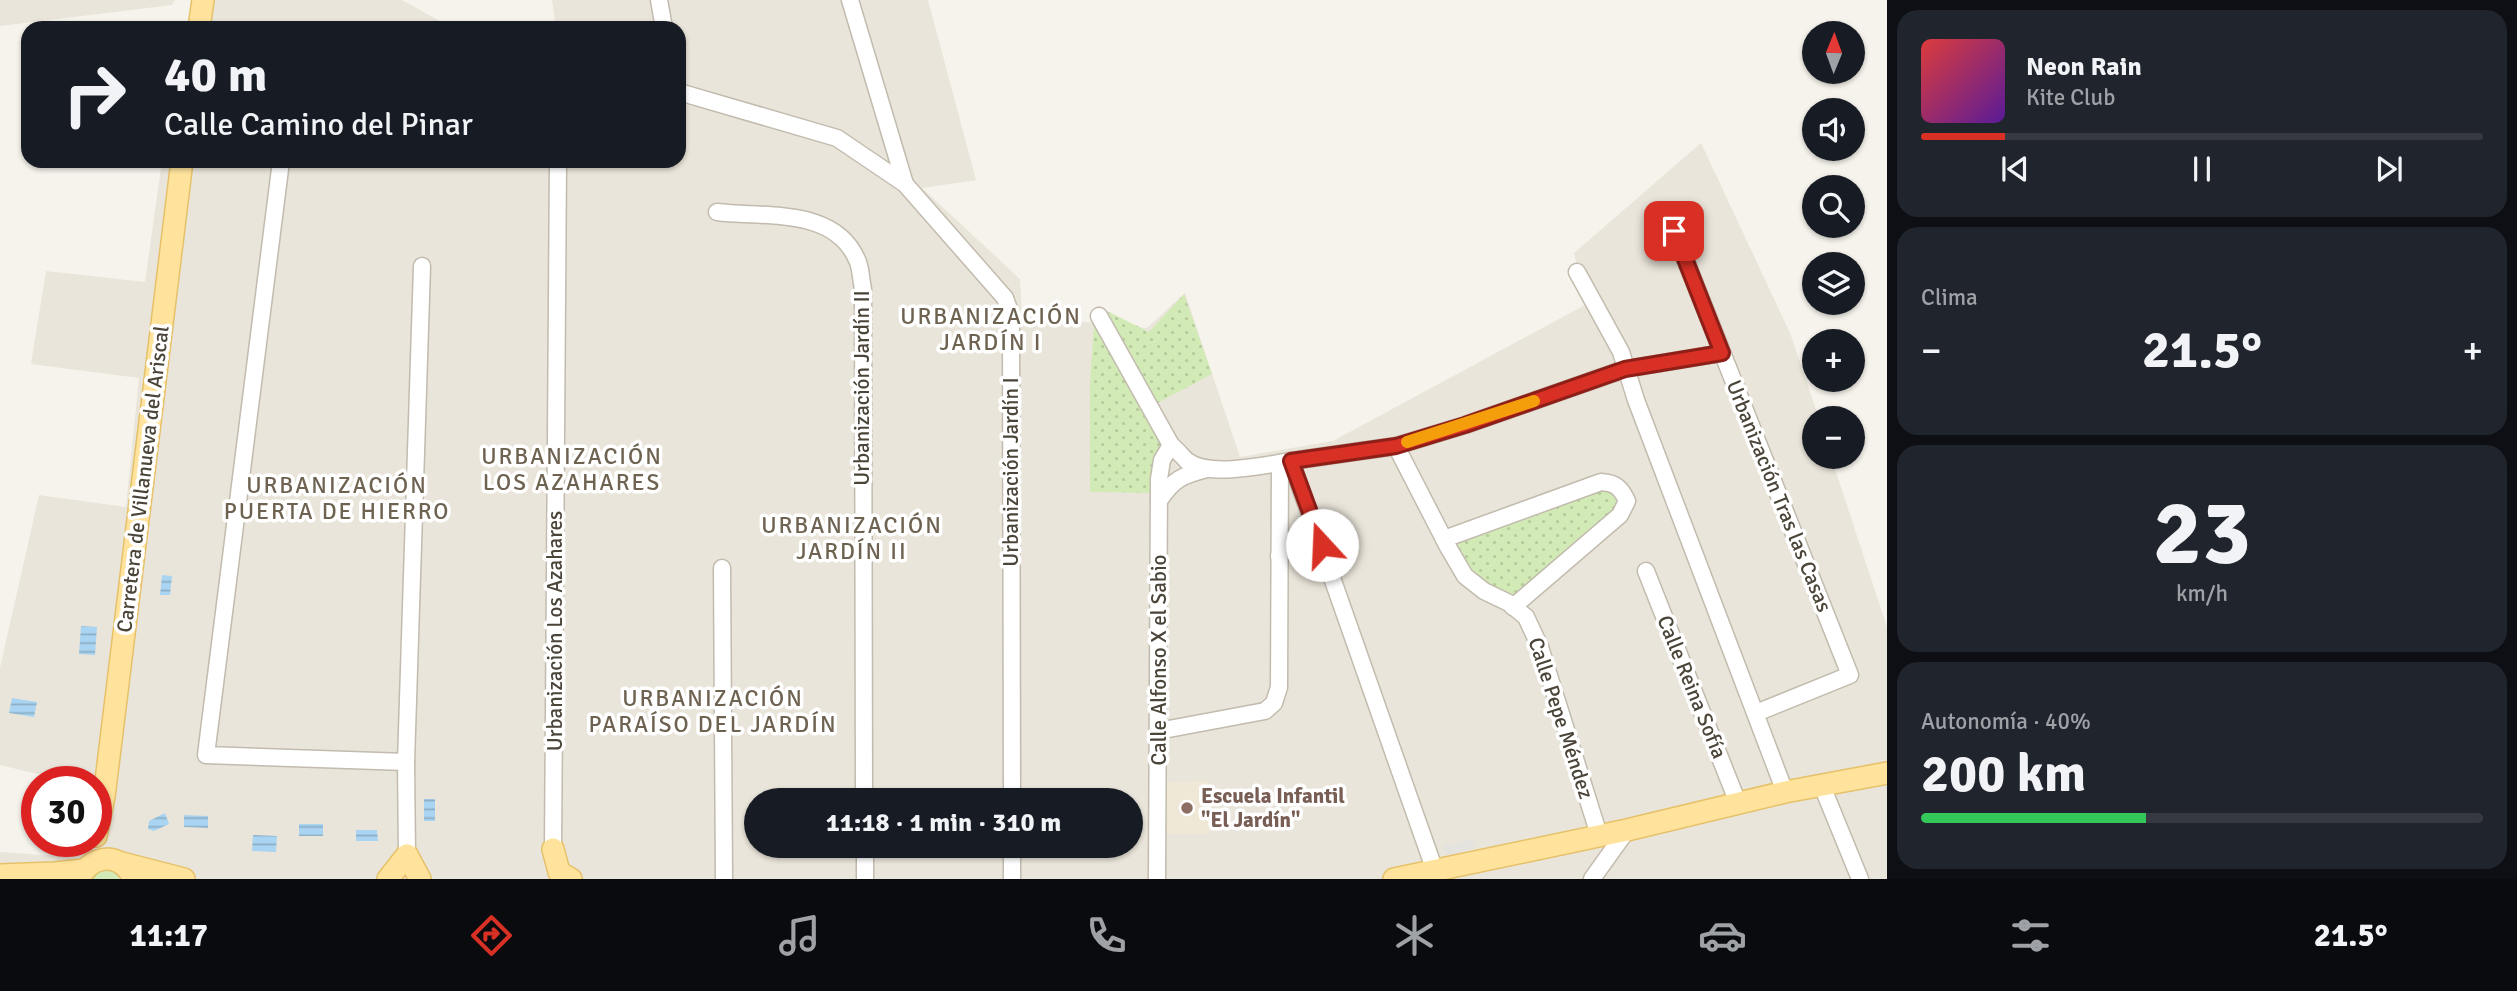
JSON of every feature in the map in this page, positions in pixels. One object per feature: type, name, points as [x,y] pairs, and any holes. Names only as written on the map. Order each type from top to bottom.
[{"type":"main road","points":[[200,21],[203,0]]},
{"type":"main road","name":"Carretera de Villanueva del Ariscal","points":[[108,766],[181,168]]},
{"type":"main road","points":[[1394,879],[1628,830],[1786,792],[1887,773]]},
{"type":"main road","points":[[112,825],[124,867]]},
{"type":"main road","points":[[544,879],[553,849]]},
{"type":"main road","points":[[553,849],[559,872],[571,879]]},
{"type":"main road","points":[[388,879],[407,855]]},
{"type":"main road","points":[[405,879],[407,855]]},
{"type":"main road","points":[[407,855],[420,879]]},
{"type":"main road","points":[[0,875],[84,871],[99,860],[184,879]]},
{"type":"street","points":[[659,0],[663,21]]},
{"type":"street","name":"Urbanización Jardín I","points":[[850,0],[905,184]]},
{"type":"street","name":"Urbanización Jardín I","points":[[686,94],[837,138],[905,184],[1005,298],[1011,315],[1012,788]]},
{"type":"street","points":[[280,168],[206,755],[406,762]]},
{"type":"street","name":"Urbanización Los Azahares","points":[[553,849],[558,168]]},
{"type":"street","name":"Urbanización Jardín II","points":[[717,212],[791,217],[819,223],[844,238],[858,261],[863,289],[864,788]]},
{"type":"street","name":"Urbanización Tras las Casas","points":[[1677,223],[1674,231],[1850,675],[1756,713]]},
{"type":"street","points":[[407,855],[406,762],[422,266]]},
{"type":"street","points":[[1577,272],[1621,352],[1625,369],[1786,792]]},
{"type":"street","points":[[1099,316],[1171,445],[1189,462],[1208,469]]},
{"type":"street","points":[[1159,501],[1170,483],[1208,469],[1285,462],[1396,446],[1625,369],[1722,353]]},
{"type":"street","name":"Calle Alfonso X el Sabio","points":[[1157,879],[1159,479],[1162,460],[1171,445]]},
{"type":"street","name":"Calle Pepe Méndez","points":[[1396,446],[1465,576],[1526,617],[1540,647],[1599,835]]},
{"type":"street","points":[[1285,462],[1322,545],[1435,871]]},
{"type":"street","points":[[1158,731],[1265,711],[1274,703],[1279,687],[1279,556],[1285,462]]},
{"type":"street","points":[[1444,539],[1601,482],[1612,482],[1622,490],[1628,501],[1620,515],[1513,607]]},
{"type":"street","points":[[1279,556],[1287,542],[1297,536],[1307,537],[1322,545]]},
{"type":"street","points":[[722,568],[724,879]]},
{"type":"street","name":"Calle Reina Sofía","points":[[1646,570],[1738,803]]},
{"type":"street","points":[[1822,786],[1860,879]]},
{"type":"street","points":[[1592,879],[1628,830]]},
{"type":"street","points":[[864,858],[865,879]]},
{"type":"street","points":[[1012,858],[1012,879]]},
{"type":"shaded area","points":[[0,0],[175,0],[172,5],[41,21],[21,21],[21,23],[0,26]]},
{"type":"shaded area","points":[[215,0],[402,0],[440,21],[205,21]]},
{"type":"shaded area","points":[[552,0],[928,0],[976,180],[922,188],[1020,279],[1022,316],[1147,328],[1185,293],[1240,457],[1333,441],[1585,305],[1574,253],[1701,143],[1790,333],[1802,368],[1802,392],[1810,392],[1815,406],[1802,406],[1802,469],[1835,469],[1887,627],[1887,879],[0,879],[0,852],[21,854],[21,857],[112,857],[112,766],[21,766],[21,770],[0,765],[0,668],[39,495],[126,507],[139,378],[31,364],[46,271],[145,282],[161,168],[686,168],[686,21],[555,21]]},
{"type":"shaded area","name":"Escuela Infantil \"El Jardín\"","points":[[1208,781],[1209,834],[1165,834],[1165,782]]},
{"type":"shaded area","points":[[1469,839],[1476,848],[1447,855],[1442,848],[1447,844],[1449,846]]},
{"type":"green space","points":[[1184,294],[1212,374],[1150,407],[1171,445],[1159,493],[1090,492],[1090,384],[1094,323],[1099,316],[1109,312],[1149,332]]},
{"type":"green space","points":[[1601,482],[1627,501],[1513,607],[1484,591],[1444,539]]},
{"type":"green space","points":[[104,863],[129,879],[83,879]]},
{"type":"water","points":[[162,575],[172,576],[170,595],[160,595]]},
{"type":"water","points":[[81,626],[97,627],[95,655],[79,654]]},
{"type":"water","points":[[12,698],[37,702],[34,717],[9,713]]},
{"type":"water","points":[[424,799],[435,799],[435,821],[424,821]]},
{"type":"water","points":[[165,813],[169,824],[154,831],[148,829],[149,821]]},
{"type":"water","points":[[184,815],[208,816],[208,828],[184,827]]},
{"type":"water","points":[[299,824],[323,824],[323,836],[299,836]]},
{"type":"water","points":[[356,830],[377,830],[378,841],[356,841]]},
{"type":"water","points":[[253,835],[277,836],[276,852],[252,851]]},
{"type":"slow traffic","points":[[1407,442],[1534,401]]},
{"type":"place","name":"Escuela Infantil \"El Jardín\"","points":[[1187,808]]},
{"type":"district","name":"URBANIZACIÓN JARDÍN I","points":[[991,329]]},
{"type":"district","name":"URBANIZACIÓN LOS AZAHARES","points":[[572,469]]},
{"type":"district","name":"URBANIZACIÓN PUERTA DE HIERRO","points":[[337,498]]},
{"type":"district","name":"URBANIZACIÓN JARDÍN II","points":[[852,538]]},
{"type":"district","name":"URBANIZACIÓN PARAÍSO DEL JARDÍN","points":[[713,711]]},
{"type":"route","points":[[1322,545],[1291,461],[1396,446],[1625,369],[1722,353],[1674,231]]}]
